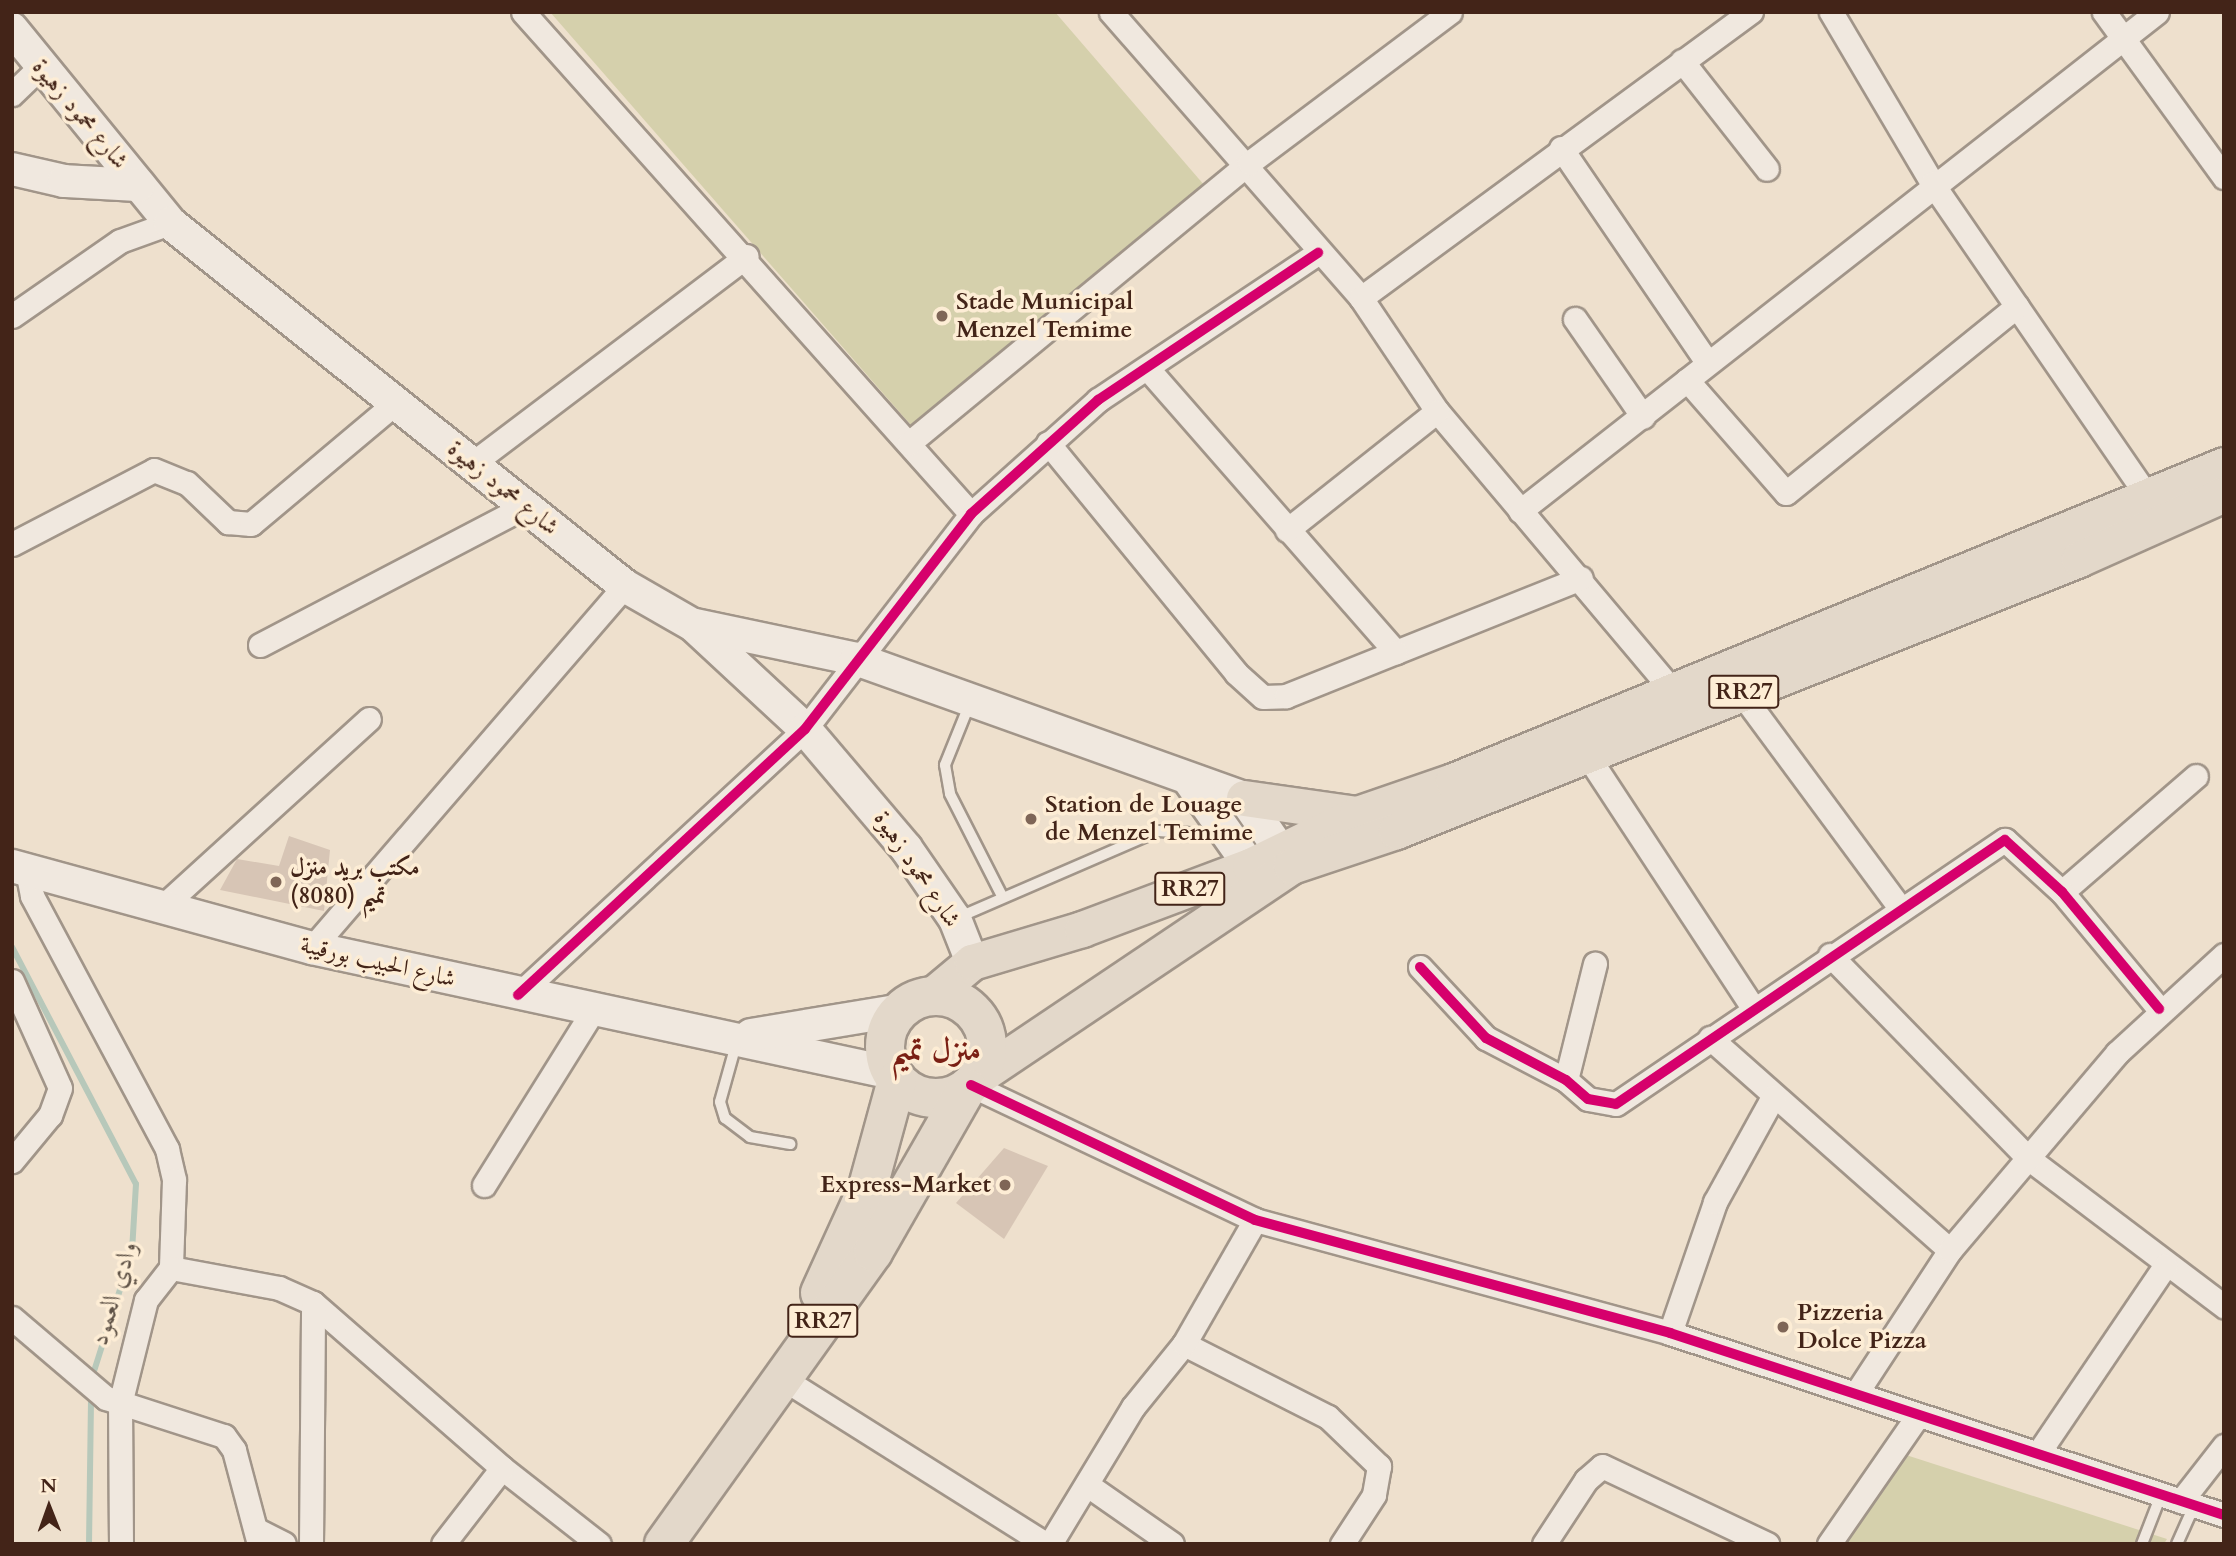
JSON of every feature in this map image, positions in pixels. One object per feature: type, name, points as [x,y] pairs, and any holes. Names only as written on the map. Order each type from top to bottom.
[{"type":"highway","name":"RR27","points":[[638,1544],[819,1294],[867,1190],[894,1076],[886,1040],[916,1003],[962,1003],[984,1028],[987,1044],[972,1083],[873,1252],[664,1544]]},
{"type":"highway","name":"RR27","points":[[894,1076],[922,1096],[972,1083]]},
{"type":"main road","name":"شارع محمود زهيوة","points":[[12,29],[40,67],[170,223],[625,586],[693,625],[805,729],[866,794],[955,919],[972,962]]},
{"type":"main road","points":[[12,169],[64,181],[139,185]]},
{"type":"main road","name":"RR27","points":[[916,1003],[972,962],[1082,929],[1271,866],[1396,831],[1585,752],[1673,702],[1741,693],[2157,511],[2223,473]]},
{"type":"main road","name":"RR27","points":[[972,1083],[1271,866],[1357,814],[1673,702],[2157,511]]},
{"type":"main road","points":[[693,625],[856,659],[1244,798],[1357,814]]},
{"type":"main road","points":[[1189,780],[1232,836],[1271,866]]},
{"type":"main road","points":[[1244,798],[1271,866]]},
{"type":"main road","name":"شارع الحبيب بورقيبة","points":[[20,868],[312,948],[518,995],[738,1037],[894,1076]]},
{"type":"main road","name":"شارع الحبيب بورقيبة","points":[[738,1037],[916,1003]]},
{"type":"street","points":[[523,12],[747,256],[971,514]]},
{"type":"street","points":[[1111,12],[1249,163],[1318,253],[1361,298],[1437,411],[1520,511],[1581,578],[1673,702]]},
{"type":"street","points":[[909,443],[1249,163],[1450,12]]},
{"type":"street","points":[[1361,298],[1561,148],[1751,12]]},
{"type":"street","points":[[1831,12],[1932,183],[2157,511]]},
{"type":"street","points":[[2104,12],[2224,177]]},
{"type":"street","points":[[1520,511],[1643,417],[1707,362],[1932,183],[2157,12]]},
{"type":"street","points":[[1682,61],[1767,169]]},
{"type":"street","points":[[12,94],[40,67]]},
{"type":"street","points":[[1561,148],[1707,362]]},
{"type":"street","points":[[12,316],[120,241],[170,223]]},
{"type":"street","points":[[518,995],[805,729],[856,659],[971,514],[1048,443],[1148,369],[1318,253]]},
{"type":"street","points":[[473,463],[747,256]]},
{"type":"street","points":[[1687,380],[1786,493],[2017,306]]},
{"type":"street","points":[[1575,320],[1643,417]]},
{"type":"street","points":[[1148,369],[1396,652]]},
{"type":"street","points":[[12,544],[154,470],[187,483],[228,522],[251,524],[396,403]]},
{"type":"street","points":[[1287,530],[1437,411]]},
{"type":"street","points":[[1048,443],[1236,673],[1263,697],[1286,696],[1581,578]]},
{"type":"street","points":[[260,645],[526,506]]},
{"type":"street","points":[[312,948],[625,586]]},
{"type":"street","points":[[1741,693],[1901,909]]},
{"type":"street","points":[[161,908],[369,719]]},
{"type":"street","points":[[1585,752],[1752,1006]]},
{"type":"street","points":[[2062,892],[2196,776]]},
{"type":"street","points":[[1420,967],[1486,1038],[1566,1080],[1595,1102],[1616,1104],[1752,1006],[1901,909],[2000,840],[2015,843],[2062,892],[2160,1009]]},
{"type":"street","points":[[20,868],[32,896],[167,1149],[174,1180],[171,1268],[146,1300],[113,1401],[121,1544]]},
{"type":"street","points":[[1830,955],[2028,1158],[2165,1266],[2224,1306]]},
{"type":"street","points":[[1857,1392],[1951,1250],[2028,1158],[2160,1009],[2224,955]]},
{"type":"street","points":[[1566,1080],[1595,964]]},
{"type":"street","points":[[12,981],[60,1088],[50,1115],[12,1161]]},
{"type":"street","points":[[484,1185],[594,1009]]},
{"type":"street","points":[[1710,1038],[1773,1097],[1951,1250]]},
{"type":"street","points":[[972,1083],[1255,1220],[1670,1334],[1857,1392],[1917,1417],[2039,1452],[2224,1516]]},
{"type":"street","points":[[1670,1334],[1715,1202],[1773,1097]]},
{"type":"street","points":[[782,1378],[1048,1544],[1089,1486],[1133,1407],[1184,1344],[1255,1220]]},
{"type":"street","points":[[2039,1452],[2165,1266]]},
{"type":"street","points":[[171,1268],[278,1288],[313,1303],[502,1468],[599,1544]]},
{"type":"street","points":[[311,1544],[313,1303]]},
{"type":"street","points":[[12,1318],[65,1368],[113,1401],[224,1436],[234,1450],[258,1537],[284,1544]]},
{"type":"street","points":[[1184,1344],[1328,1417],[1374,1459],[1381,1479],[1342,1544]]},
{"type":"street","points":[[1830,1543],[1917,1417]]},
{"type":"street","points":[[2179,1501],[2224,1446]]},
{"type":"street","points":[[1544,1544],[1586,1480],[1602,1466],[1767,1544]]},
{"type":"street","points":[[443,1544],[502,1468]]},
{"type":"street","points":[[1089,1486],[1172,1544]]},
{"type":"lane","points":[[971,699],[945,765],[950,794],[1002,896]]},
{"type":"lane","points":[[955,919],[1002,896],[1158,831],[1232,836]]},
{"type":"lane","points":[[738,1037],[720,1102],[725,1118],[750,1137],[789,1144]]},
{"type":"lane","points":[[2142,1544],[2179,1501]]},
{"type":"lane","points":[[2177,1544],[2179,1501]]},
{"type":"shaded area","name":"Stade Municipal Menzel Temime","points":[[550,12],[1055,12],[1211,193],[923,439]]},
{"type":"shaded area","points":[[1903,1454],[2167,1539],[2164,1544],[1849,1544],[1844,1540]]},
{"type":"building","name":"مكتب بريد منزل تميم (8080)","points":[[289,836],[330,850],[324,911],[220,890],[237,859],[279,866]]},
{"type":"building","name":"Express-Market","points":[[1004,1148],[1048,1166],[1004,1239],[956,1203]]},
{"type":"waterway","name":"وادي العمود","points":[[12,947],[136,1184],[132,1252],[92,1377]]},
{"type":"waterway","name":"وادي العمود","points":[[89,1544],[91,1394]]},
{"type":"cycle path","points":[[518,995],[805,729],[971,514],[1098,400],[1318,253]]},
{"type":"cycle path","points":[[1420,967],[1486,1038],[1566,1080],[1588,1099],[1616,1104],[2005,840],[2062,892],[2159,1009]]},
{"type":"cycle path","points":[[971,1085],[1255,1220],[1670,1333],[2224,1515]]},
{"type":"place","name":"Stade Municipal Menzel Temime","points":[[942,316]]},
{"type":"place","name":"Station de Louage de Menzel Temime","points":[[1031,819]]},
{"type":"place","name":"مكتب بريد منزل تميم (8080)","points":[[276,882]]},
{"type":"place","name":"Express-Market","points":[[1005,1185]]},
{"type":"place","name":"Pizzeria Dolce Pizza","points":[[1783,1327]]},
{"type":"district","name":"منزل تميم","points":[[936,1050]]}]
